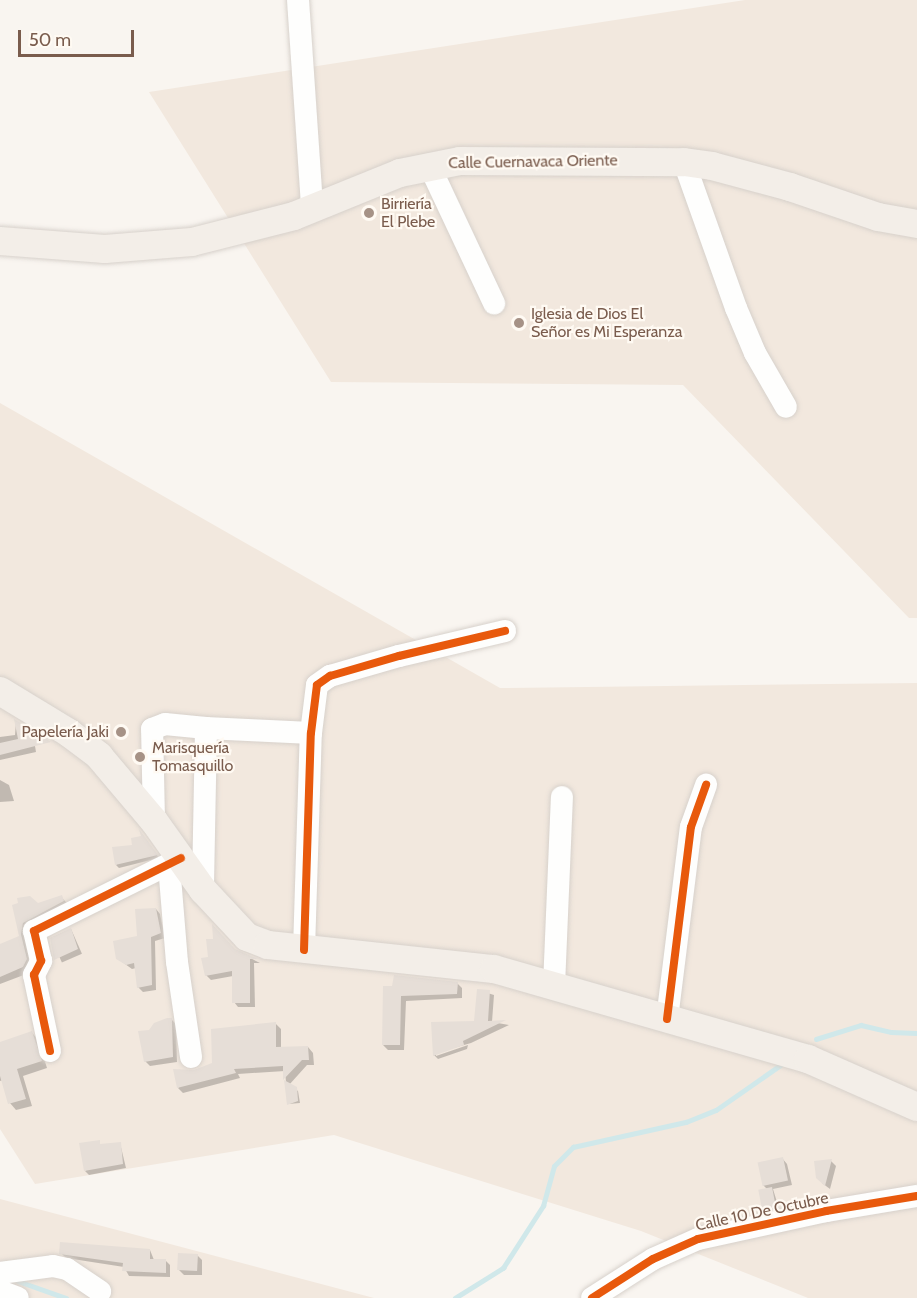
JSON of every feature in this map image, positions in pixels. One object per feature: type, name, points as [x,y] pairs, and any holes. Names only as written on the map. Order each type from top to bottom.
[{"type":"main road","name":"Calle Cuernavaca Oriente","points":[[0,241],[105,249],[154,246],[219,236],[312,208],[429,165],[460,161],[684,162],[745,174],[878,217],[917,224]]},
{"type":"main road","points":[[0,691],[69,732],[99,756],[154,821],[175,862],[247,937],[268,945],[304,950],[457,963],[554,986],[808,1059],[917,1107]]},
{"type":"street","points":[[298,0],[312,208]]},
{"type":"street","points":[[684,162],[740,317],[786,406]]},
{"type":"street","points":[[429,165],[494,303]]},
{"type":"street","points":[[304,950],[314,690],[322,680],[399,656],[505,631]]},
{"type":"street","points":[[154,821],[152,729],[165,724],[311,733]]},
{"type":"street","points":[[203,890],[206,728]]},
{"type":"street","points":[[667,1019],[691,827],[706,785]]},
{"type":"street","points":[[554,986],[562,797]]},
{"type":"street","points":[[50,1051],[34,975],[41,961],[34,931],[175,862],[177,962],[191,1057]]},
{"type":"street","name":"Calle 10 De Octubre","points":[[592,1298],[653,1259],[698,1239],[826,1211],[917,1196]]},
{"type":"street","points":[[0,1273],[53,1266],[67,1269],[100,1291]]},
{"type":"street","points":[[0,1291],[18,1298]]},
{"type":"shaded area","points":[[745,0],[917,0],[917,618],[909,618],[683,385],[331,382],[149,92]]},
{"type":"shaded area","points":[[0,403],[500,688],[917,683],[917,1298],[808,1298],[641,1231],[334,1135],[35,1184],[0,1129]]},
{"type":"shaded area","points":[[0,1199],[374,1298],[0,1298]]},
{"type":"building","points":[[14,719],[29,728],[30,737],[41,735],[51,742],[0,755],[0,743],[18,739]]},
{"type":"building","points":[[139,829],[158,855],[115,865],[112,847],[132,845],[131,838],[141,836]]},
{"type":"building","points":[[62,895],[64,901],[23,923],[21,934],[27,959],[23,967],[0,977],[0,944],[19,936],[12,905],[18,903],[17,898],[30,896],[38,903]]},
{"type":"building","points":[[156,908],[161,933],[151,937],[152,985],[137,988],[134,963],[126,965],[116,959],[113,941],[137,936],[135,909]]},
{"type":"building","points":[[212,924],[235,949],[258,959],[250,959],[250,1003],[232,1003],[232,971],[205,976],[201,958],[208,957],[206,939],[213,939]]},
{"type":"building","points":[[71,928],[78,949],[54,960],[50,938]]},
{"type":"building","points":[[394,975],[458,982],[457,994],[401,996],[400,1045],[382,1045],[383,986],[392,986]]},
{"type":"building","points":[[477,989],[490,990],[488,1021],[506,1020],[463,1041],[464,1045],[433,1056],[431,1022],[474,1021]]},
{"type":"building","points":[[172,1018],[173,1057],[144,1062],[138,1031],[149,1030],[154,1023]]},
{"type":"building","points":[[276,1022],[276,1047],[308,1046],[309,1060],[302,1060],[283,1080],[283,1066],[234,1069],[236,1073],[177,1088],[173,1069],[194,1070],[212,1063],[211,1029]]},
{"type":"building","points":[[32,1031],[42,1061],[17,1069],[26,1099],[8,1104],[0,1076],[0,1042]]},
{"type":"building","points":[[284,1080],[297,1087],[298,1101],[287,1105]]},
{"type":"building","points":[[100,1140],[100,1144],[121,1142],[123,1164],[84,1171],[79,1143]]},
{"type":"building","points":[[783,1157],[788,1180],[763,1186],[758,1162]]},
{"type":"building","points":[[832,1159],[825,1186],[816,1178],[814,1161]]},
{"type":"building","points":[[772,1187],[776,1208],[762,1210],[758,1190]]},
{"type":"building","points":[[60,1242],[150,1249],[150,1259],[166,1259],[166,1273],[122,1271],[123,1263],[59,1254]]},
{"type":"building","points":[[178,1253],[198,1254],[197,1271],[177,1270]]},
{"type":"waterway","points":[[816,1039],[861,1025],[891,1032],[917,1033]]},
{"type":"waterway","points":[[455,1298],[503,1268],[543,1206],[554,1166],[573,1147],[686,1122],[716,1110],[782,1064]]},
{"type":"waterway","points":[[18,1281],[66,1298]]},
{"type":"cycle path","points":[[304,950],[311,733],[317,685],[330,676],[399,656],[505,631]]},
{"type":"cycle path","points":[[667,1019],[691,827],[706,785]]},
{"type":"cycle path","points":[[50,1051],[34,975],[41,961],[34,931],[181,858]]},
{"type":"cycle path","points":[[592,1298],[653,1259],[698,1239],[826,1211],[917,1196]]},
{"type":"place","name":"Birriería El Plebe","points":[[369,213]]},
{"type":"place","name":"Iglesia de Dios El Señor es Mi Esperanza","points":[[519,323]]},
{"type":"place","name":"Papelería Jaki","points":[[121,732]]},
{"type":"place","name":"Marisquería Tomasquillo","points":[[140,757]]}]
